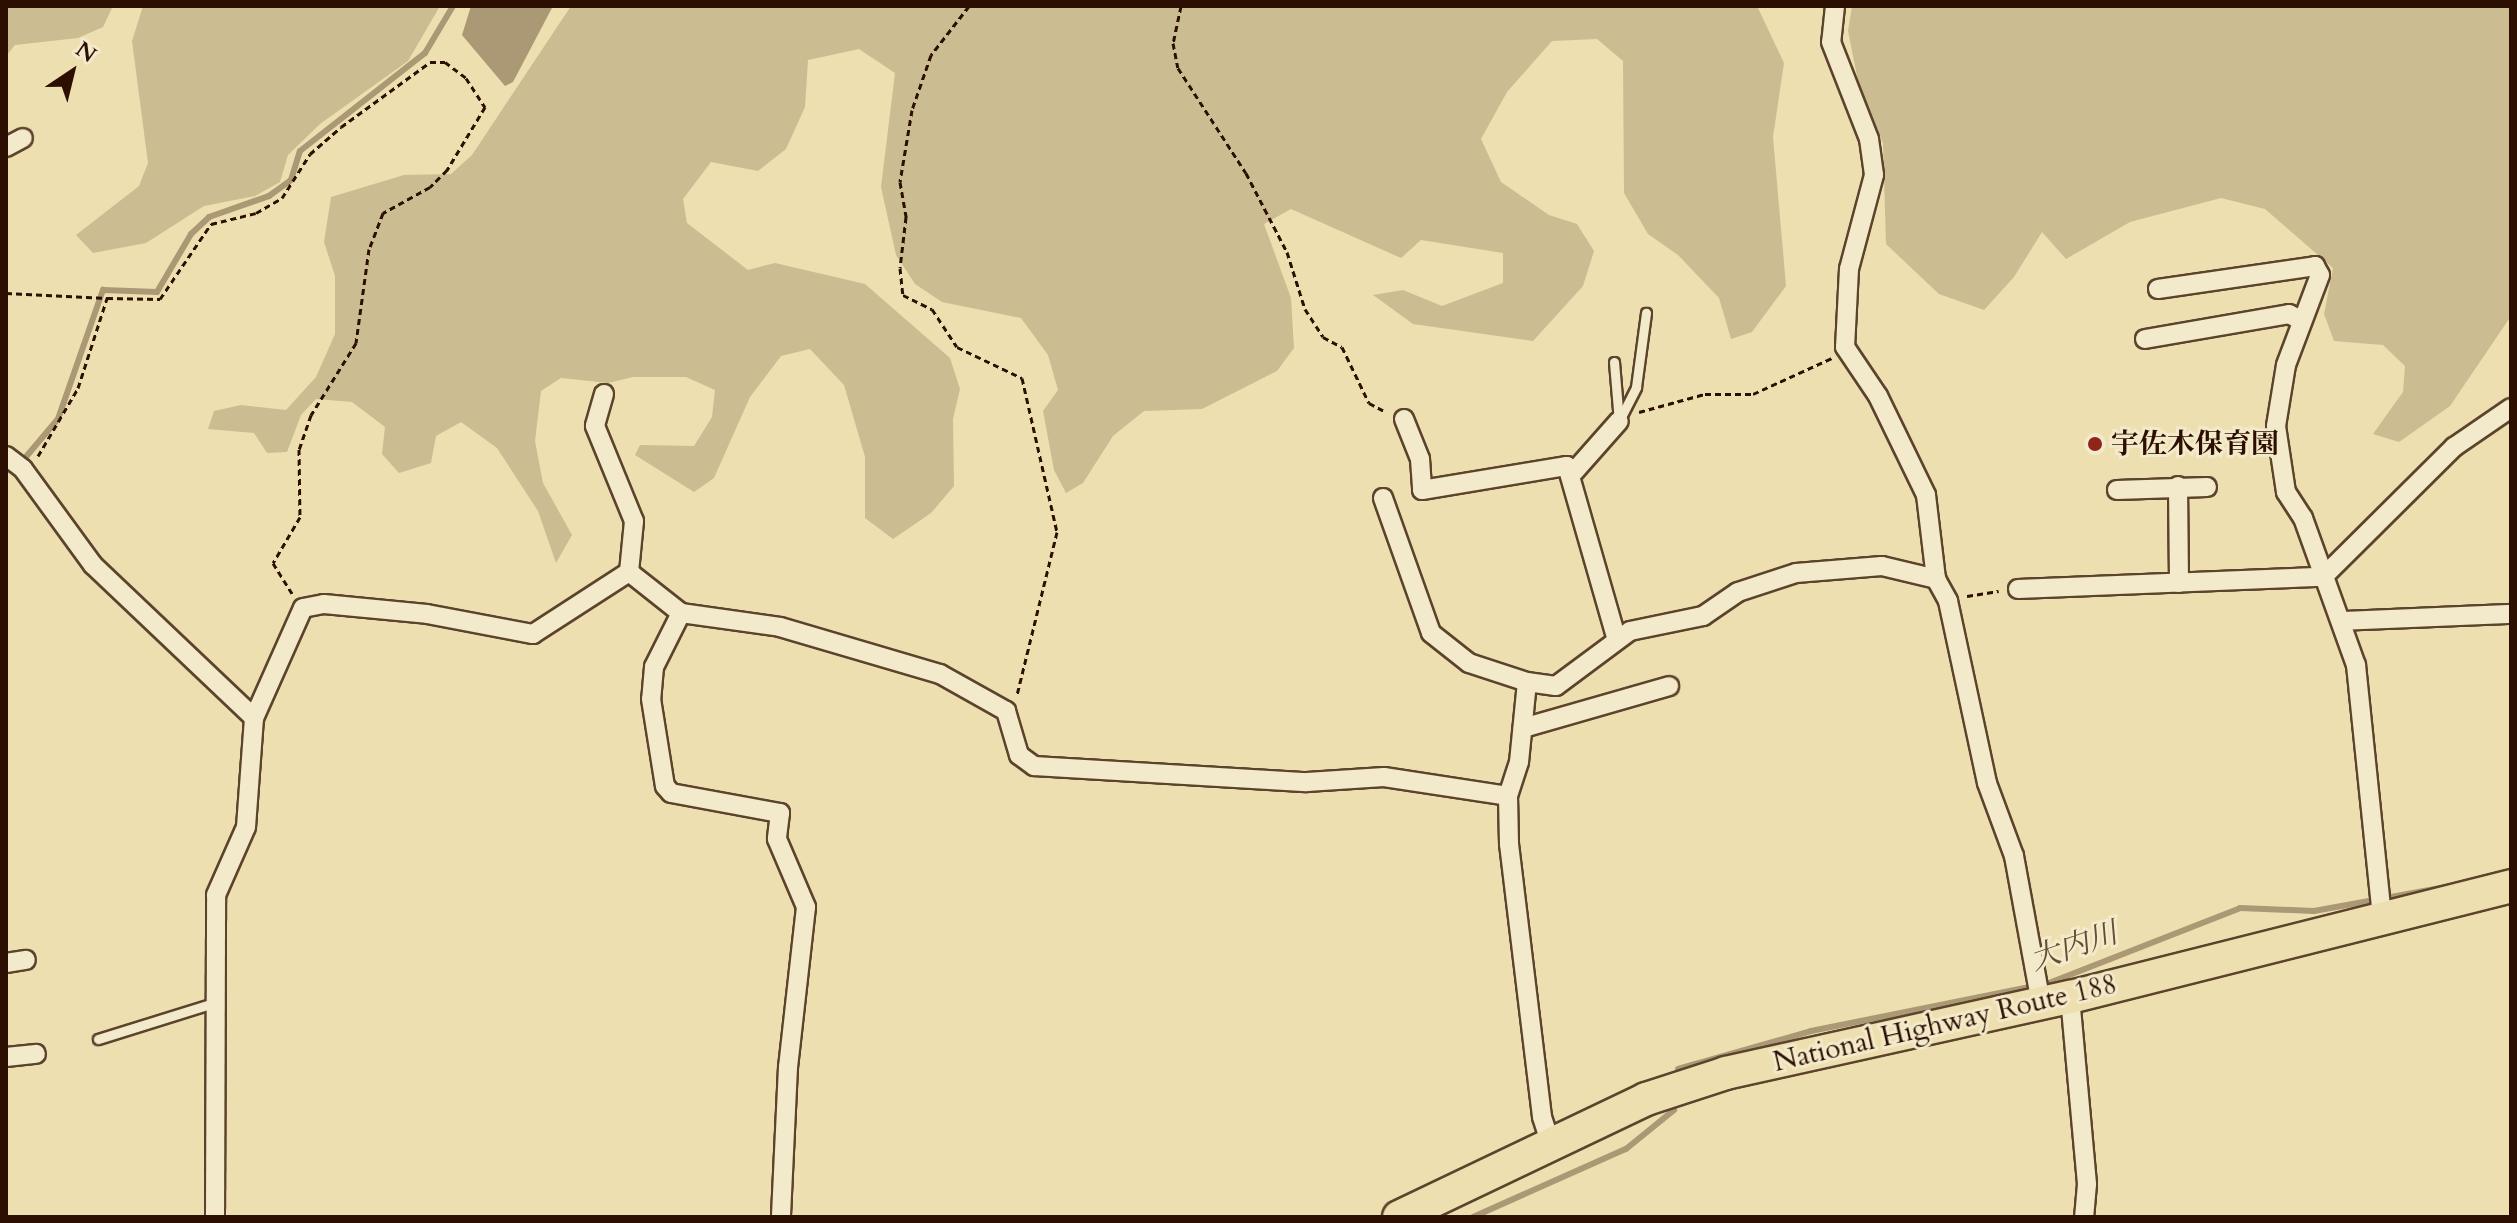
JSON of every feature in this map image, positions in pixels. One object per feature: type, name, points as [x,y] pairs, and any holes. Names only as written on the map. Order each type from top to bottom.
[{"type":"highway","name":"National Highway Route 188","points":[[1399,1217],[1646,1099],[1726,1073],[2055,1000],[2511,886]]},
{"type":"street","points":[[1835,6],[1831,42],[1869,139],[1874,175],[1849,269],[1847,352],[1878,396],[1898,446],[1920,479],[1936,579],[1948,601],[1987,783],[2014,856],[2055,1000],[2087,1184],[2084,1217]]},
{"type":"street","points":[[2158,289],[2315,266],[2320,275],[2302,321],[2276,426],[2286,492],[2303,518],[2341,621],[2357,676],[2382,918]]},
{"type":"street","points":[[2145,339],[2289,314],[2302,321]]},
{"type":"street","points":[[604,394],[595,426],[634,521],[629,572]]},
{"type":"street","points":[[2018,589],[2323,577],[2436,464],[2511,408]]},
{"type":"street","points":[[1404,419],[1420,459],[1422,490],[1567,466],[1573,473],[1617,640]]},
{"type":"street","points":[[1573,473],[1619,421]]},
{"type":"street","points":[[6,456],[23,469],[93,565],[254,718]]},
{"type":"street","points":[[2178,486],[2179,583]]},
{"type":"street","points":[[2117,490],[2207,487]]},
{"type":"street","points":[[1383,498],[1431,633],[1469,663],[1527,682],[1556,686],[1630,631],[1703,616],[1738,592],[1796,573],[1882,566],[1936,579]]},
{"type":"street","points":[[629,572],[681,613],[780,627],[905,663],[1006,711],[1019,755],[1034,766],[1307,782],[1384,777],[1508,796]]},
{"type":"street","points":[[215,1217],[220,1001],[216,895],[246,827],[254,718],[303,608],[324,604],[427,614],[533,634],[629,572]]},
{"type":"street","points":[[681,613],[654,667],[651,699],[665,786],[671,793],[780,813],[777,839],[806,907],[788,1067],[781,1217]]},
{"type":"street","points":[[2341,621],[2511,614]]},
{"type":"street","points":[[1527,682],[1523,728],[1508,796],[1523,980],[1551,1144]]},
{"type":"street","points":[[1523,728],[1669,686]]},
{"type":"street","points":[[6,963],[26,960]]},
{"type":"street","points":[[6,1057],[36,1054]]},
{"type":"lane","points":[[1619,421],[1636,387],[1646,313]]},
{"type":"lane","points":[[1614,362],[1619,421]]},
{"type":"lane","points":[[98,1039],[220,1001]]},
{"type":"path","points":[[969,6],[931,55],[912,110],[900,182],[906,217],[900,268],[903,295],[932,309],[957,347],[1012,368],[1029,405],[1057,532],[1025,673],[1006,711]]},
{"type":"path","points":[[1181,6],[1173,43],[1178,68],[1246,173],[1287,252],[1305,309],[1323,337],[1342,347],[1369,403],[1404,419]]},
{"type":"path","points":[[6,293],[95,293],[105,297],[160,299],[211,224],[256,213],[282,198],[310,154],[430,62],[445,62],[466,78],[485,107],[447,170],[430,187],[383,213],[369,249],[356,343],[311,415],[295,473],[300,517],[273,563],[303,608]]},
{"type":"path","points":[[23,469],[63,420],[105,297]]},
{"type":"path","points":[[1619,421],[1705,394],[1753,394],[1847,352]]},
{"type":"path","points":[[1948,601],[2018,589]]},
{"type":"shaded area","points":[[6,6],[113,6],[103,27],[78,38],[15,45],[6,56]]},
{"type":"shaded area","points":[[143,6],[440,6],[408,61],[320,124],[288,155],[280,182],[255,196],[204,206],[146,243],[93,253],[76,235],[139,186],[148,163],[132,41]]},
{"type":"shaded area","points":[[471,6],[553,6],[513,82],[505,86],[462,35]]},
{"type":"shaded area","points":[[571,6],[1757,6],[1784,63],[1773,137],[1786,286],[1752,332],[1731,339],[1719,298],[1678,255],[1648,234],[1624,193],[1623,61],[1597,39],[1552,41],[1507,92],[1481,139],[1501,182],[1549,215],[1577,224],[1594,251],[1583,286],[1533,341],[1413,324],[1373,295],[1403,290],[1442,306],[1503,283],[1503,253],[1421,240],[1401,258],[1291,209],[1264,224],[1291,298],[1294,348],[1277,371],[1202,409],[1144,411],[1113,436],[1083,483],[1066,493],[1054,470],[1043,411],[1058,390],[1048,355],[1021,318],[942,302],[915,284],[896,255],[881,187],[895,73],[859,49],[808,60],[805,107],[786,149],[758,171],[711,162],[683,199],[687,223],[748,270],[775,263],[865,284],[950,358],[960,389],[953,419],[954,486],[931,513],[893,539],[865,518],[865,457],[844,385],[810,349],[781,356],[750,397],[714,478],[694,492],[635,455],[640,445],[694,446],[712,417],[715,390],[686,377],[633,377],[608,383],[561,378],[541,391],[535,441],[543,483],[572,535],[556,563],[538,511],[497,448],[461,422],[436,436],[431,463],[399,473],[382,454],[385,427],[352,402],[316,399],[301,415],[287,452],[267,453],[254,433],[208,429],[214,411],[241,405],[286,410],[316,377],[335,334],[335,276],[324,242],[331,197],[404,175],[451,174],[472,155]]},
{"type":"shaded area","points":[[1852,6],[2511,6],[2511,316],[2450,406],[2399,442],[2373,434],[2403,392],[2405,366],[2383,345],[2334,341],[2324,314],[2333,268],[2265,209],[2221,198],[2130,222],[2066,259],[2042,232],[2014,277],[1984,310],[1939,294],[1886,244],[1883,143],[1858,81],[1848,31]]},
{"type":"waterway","points":[[25,458],[58,419],[103,290],[157,292],[191,234],[209,217],[269,196],[291,180],[300,151],[425,53],[453,6]]},
{"type":"waterway","name":"大内川","points":[[1678,1069],[1811,1031],[2049,983],[2240,908],[2314,911],[2484,880]]},
{"type":"waterway","name":"大内川","points":[[1473,1217],[1626,1149],[1674,1110]]},
{"type":"place","name":"宇佐木保育園","points":[[2095,444]]}]
